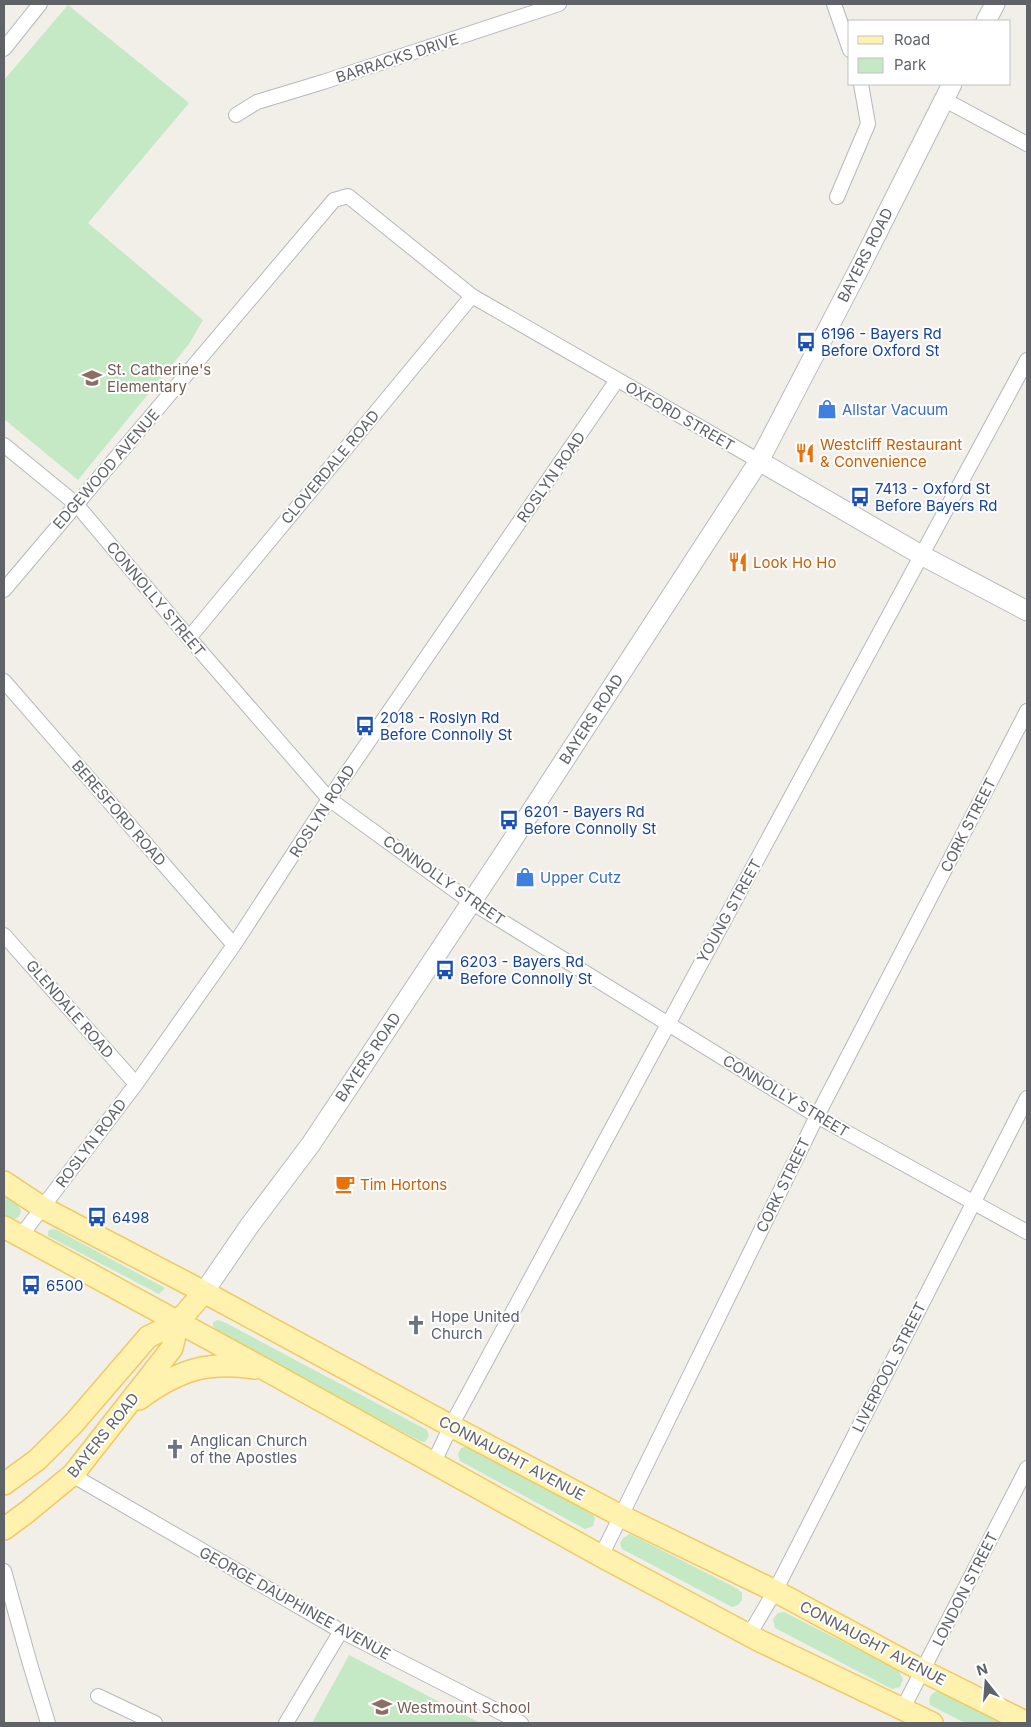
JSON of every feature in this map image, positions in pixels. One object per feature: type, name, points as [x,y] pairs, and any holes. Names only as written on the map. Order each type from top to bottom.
[{"type":"main road","points":[[987,20],[995,4]]},
{"type":"main road","name":"BAYERS ROAD","points":[[4,1484],[37,1460],[74,1423],[148,1337],[178,1322],[204,1292],[250,1225],[299,1160],[471,902],[759,461],[948,92]]},
{"type":"main road","name":"OXFORD STREET","points":[[759,461],[921,555],[1027,611]]},
{"type":"main road","name":"CONNAUGHT AVENUE","points":[[4,1182],[43,1208],[204,1292],[451,1426],[622,1516],[775,1591],[923,1671],[1027,1723]]},
{"type":"main road","points":[[12,1232],[266,1370],[601,1556],[749,1635],[932,1723]]},
{"type":"main road","name":"BAYERS ROAD","points":[[4,1529],[72,1475],[172,1348],[178,1322]]},
{"type":"main road","points":[[121,1413],[170,1379],[201,1367],[233,1365],[266,1370]]},
{"type":"street","points":[[4,49],[40,4]]},
{"type":"street","name":"BARRACKS DRIVE","points":[[236,115],[257,102],[559,4]]},
{"type":"street","points":[[834,4],[848,44]]},
{"type":"street","points":[[837,197],[868,124],[861,85]]},
{"type":"street","points":[[948,92],[1027,144]]},
{"type":"street","name":"OXFORD STREET","points":[[348,196],[472,296],[759,461]]},
{"type":"street","name":"EDGEWOOD AVENUE","points":[[4,590],[334,200],[348,196]]},
{"type":"street","name":"CLOVERDALE ROAD","points":[[189,638],[472,296]]},
{"type":"street","name":"YOUNG STREET","points":[[433,1464],[451,1426],[1027,360]]},
{"type":"street","name":"ROSLYN ROAD","points":[[12,1232],[43,1208],[136,1084],[234,945],[329,799],[617,380]]},
{"type":"street","name":"CONNOLLY STREET","points":[[4,445],[76,504],[329,799],[471,902],[817,1116],[1027,1232]]},
{"type":"street","name":"BERESFORD ROAD","points":[[4,681],[234,945]]},
{"type":"street","name":"CORK STREET","points":[[601,1556],[817,1116],[1027,711]]},
{"type":"street","name":"GLENDALE ROAD","points":[[4,934],[136,1084]]},
{"type":"street","name":"LIVERPOOL STREET","points":[[749,1635],[775,1591],[1027,1098]]},
{"type":"street","name":"LONDON STREET","points":[[902,1710],[1027,1468]]},
{"type":"street","name":"GEORGE DAUPHINEE AVENUE","points":[[72,1475],[341,1631],[521,1723]]},
{"type":"street","points":[[4,1571],[48,1723]]},
{"type":"street","points":[[286,1723],[341,1631]]},
{"type":"street","points":[[98,1696],[155,1723]]},
{"type":"green space","points":[[68,5],[189,103],[88,223],[203,320],[189,344],[78,480],[4,419],[4,80]]},
{"type":"green space","points":[[4,1195],[18,1205],[21,1211],[19,1217],[12,1220],[4,1216]]},
{"type":"green space","points":[[52,1229],[165,1288],[159,1294],[48,1236],[48,1231]]},
{"type":"green space","points":[[218,1320],[427,1430],[429,1436],[425,1442],[420,1441],[220,1334],[213,1326],[213,1322]]},
{"type":"green space","points":[[466,1447],[592,1513],[595,1518],[593,1526],[585,1529],[460,1461],[458,1454],[461,1448]]},
{"type":"green space","points":[[630,1534],[738,1589],[742,1593],[742,1600],[738,1605],[732,1607],[622,1549],[620,1543],[623,1538]]},
{"type":"green space","points":[[784,1612],[898,1670],[903,1679],[900,1687],[892,1689],[775,1628],[773,1619],[778,1613]]},
{"type":"green space","points":[[349,1655],[480,1723],[312,1723]]},
{"type":"green space","points":[[942,1690],[1006,1723],[965,1723],[930,1705],[932,1695]]},
{"type":"place","name":"6196 - Bayers Rd Before Oxford St","points":[[806,342]]},
{"type":"place","name":"St. Catherine's Elementary","points":[[92,378]]},
{"type":"place","name":"Allstar Vacuum","points":[[827,409]]},
{"type":"place","name":"Westcliff Restaurant & Convenience","points":[[805,453]]},
{"type":"place","name":"7413 - Oxford St Before Bayers Rd","points":[[860,497]]},
{"type":"place","name":"Look Ho Ho","points":[[738,562]]},
{"type":"place","name":"2018 - Roslyn Rd Before Connolly St","points":[[365,726]]},
{"type":"place","name":"6201 - Bayers Rd Before Connolly St","points":[[509,820]]},
{"type":"place","name":"Upper Cutz","points":[[525,877]]},
{"type":"place","name":"6203 - Bayers Rd Before Connolly St","points":[[445,970]]},
{"type":"place","name":"Tim Hortons","points":[[345,1184]]},
{"type":"place","name":"6498","points":[[97,1217]]},
{"type":"place","name":"6500","points":[[31,1285]]},
{"type":"place","name":"Hope United Church","points":[[416,1325]]},
{"type":"place","name":"Anglican Church of the Apostles","points":[[175,1449]]},
{"type":"place","name":"Westmount School","points":[[382,1707]]}]
